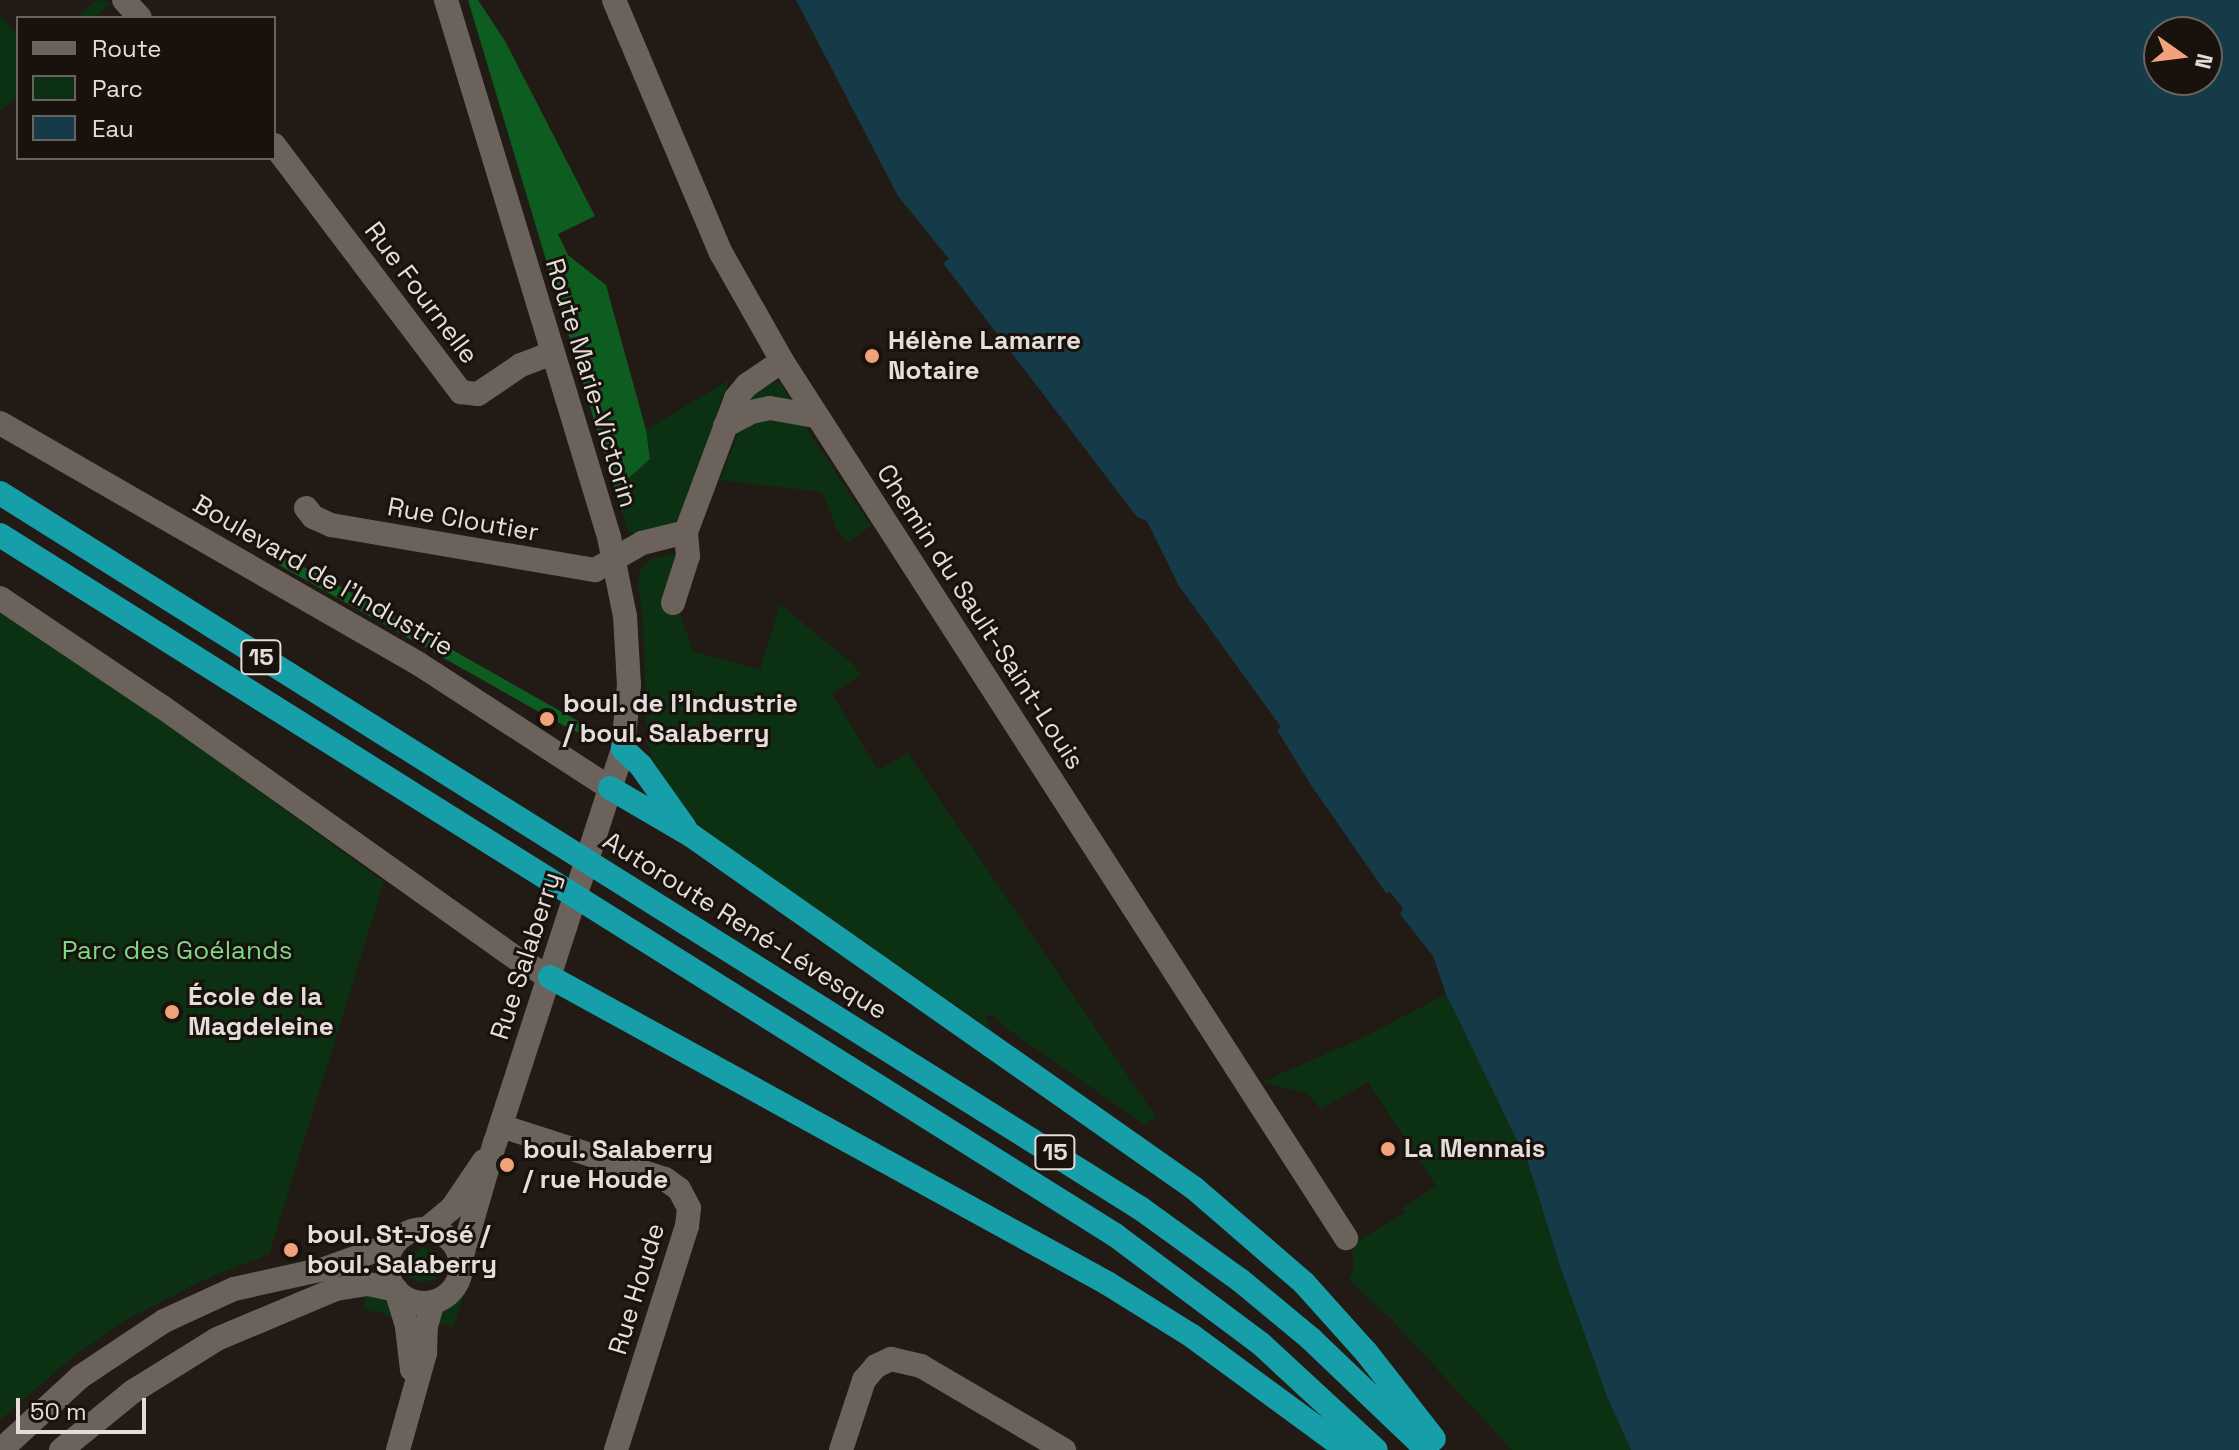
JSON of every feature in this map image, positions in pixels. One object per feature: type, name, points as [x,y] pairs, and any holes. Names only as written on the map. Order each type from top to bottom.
[{"type":"highway","name":"Autoroute René-Lévesque","points":[[0,493],[1167,1226],[1311,1339],[1427,1450]]},
{"type":"highway","name":"15","points":[[0,535],[1142,1253],[1261,1344],[1376,1450]]},
{"type":"highway","points":[[623,749],[641,766],[692,836]]},
{"type":"highway","points":[[610,788],[692,836],[1142,1150],[1237,1222],[1304,1283],[1341,1322],[1443,1450]]},
{"type":"highway","points":[[550,977],[1121,1291],[1227,1360],[1347,1450]]},
{"type":"street","points":[[124,0],[138,16]]},
{"type":"street","name":"Route Marie-Victorin","points":[[446,0],[614,558],[629,655],[623,749],[610,788]]},
{"type":"street","name":"Chemin du Sault-Saint-Louis","points":[[614,0],[721,253],[782,361],[1346,1238]]},
{"type":"street","name":"Rue Fournelle","points":[[276,148],[461,392],[478,394],[521,365],[552,353]]},
{"type":"street","points":[[673,603],[688,556],[686,532],[741,390],[782,361]]},
{"type":"street","points":[[725,426],[751,412],[770,408],[816,416]]},
{"type":"street","name":"Boulevard de l'Industrie","points":[[0,423],[419,664],[610,788]]},
{"type":"street","name":"Rue Cloutier","points":[[306,508],[313,517],[331,525],[587,571],[614,558]]},
{"type":"street","points":[[614,558],[642,543],[686,532]]},
{"type":"street","points":[[0,598],[161,706],[512,955],[550,977]]},
{"type":"street","name":"Rue Salaberry","points":[[461,1259],[498,1134],[610,788]]},
{"type":"street","name":"Rue Salaberry","points":[[428,1228],[458,1200],[498,1134]]},
{"type":"street","name":"Rue Houde","points":[[498,1134],[665,1179],[686,1197],[689,1208],[687,1226],[616,1450]]},
{"type":"street","points":[[1,1450],[80,1377],[164,1321],[234,1289],[324,1269],[394,1244],[406,1233],[428,1228],[448,1236],[461,1259],[455,1286],[433,1302],[413,1301],[396,1290],[368,1284],[347,1286],[217,1339],[132,1392],[61,1450]]},
{"type":"street","points":[[394,1244],[387,1264],[410,1343],[414,1400]]},
{"type":"street","points":[[398,1450],[414,1400],[433,1302]]},
{"type":"street","points":[[841,1450],[864,1380],[876,1366],[891,1359],[921,1366],[1064,1450]]},
{"type":"green space","points":[[96,0],[111,3],[96,16],[78,16]]},
{"type":"green space","points":[[468,0],[478,0],[505,41],[595,216],[558,234],[568,255],[606,285],[646,430],[650,459],[615,490]]},
{"type":"green space","points":[[0,16],[16,33],[16,97],[0,112]]},
{"type":"green space","points":[[729,380],[681,516],[674,523],[628,532],[615,490],[650,459],[646,430]]},
{"type":"green space","points":[[774,382],[782,384],[790,400],[747,404],[746,398]]},
{"type":"green space","points":[[763,416],[797,421],[805,426],[871,526],[848,543],[837,529],[822,492],[720,480],[739,431]]},
{"type":"green space","points":[[678,553],[678,609],[693,651],[760,670],[780,604],[854,665],[861,675],[832,694],[878,770],[908,753],[1156,1117],[1145,1125],[992,1015],[985,1016],[992,1030],[713,838],[687,813],[656,768],[647,742],[643,621],[638,583],[640,571],[651,559]]},
{"type":"green space","points":[[284,557],[601,734],[585,736],[555,721],[279,565]]},
{"type":"green space","name":"Parc des Goélands","points":[[0,609],[169,725],[384,882],[269,1254],[203,1280],[124,1321],[75,1355],[0,1420]]},
{"type":"green space","points":[[1446,994],[1528,1163],[1561,1269],[1608,1399],[1631,1450],[1512,1450],[1392,1320],[1349,1280],[1353,1271],[1353,1244],[1406,1212],[1402,1208],[1436,1186],[1368,1082],[1321,1109],[1306,1093],[1262,1082],[1366,1036]]},
{"type":"green space","points":[[424,1247],[437,1253],[441,1266],[435,1279],[422,1283],[409,1277],[406,1263],[411,1253]]},
{"type":"green space","points":[[468,1282],[454,1326],[432,1324],[439,1311],[455,1301]]},
{"type":"green space","points":[[365,1291],[388,1301],[396,1321],[383,1313],[364,1310]]},
{"type":"water","points":[[796,0],[2239,0],[2239,1450],[1631,1450],[1608,1399],[1561,1269],[1528,1163],[1446,994],[1433,956],[1400,914],[1403,908],[1390,892],[1386,893],[1311,785],[1277,730],[1281,727],[1179,586],[1147,521],[1137,517],[943,263],[949,259],[898,196]]},
{"type":"place","name":"Hélène Lamarre Notaire","points":[[872,356]]},
{"type":"place","name":"boul. de l'Industrie / boul. Salaberry","points":[[547,719]]},
{"type":"place","name":"École de la Magdeleine","points":[[172,1012]]},
{"type":"place","name":"La Mennais","points":[[1388,1149]]},
{"type":"place","name":"boul. Salaberry / rue Houde","points":[[507,1165]]},
{"type":"place","name":"boul. St-José / boul. Salaberry","points":[[291,1250]]}]
